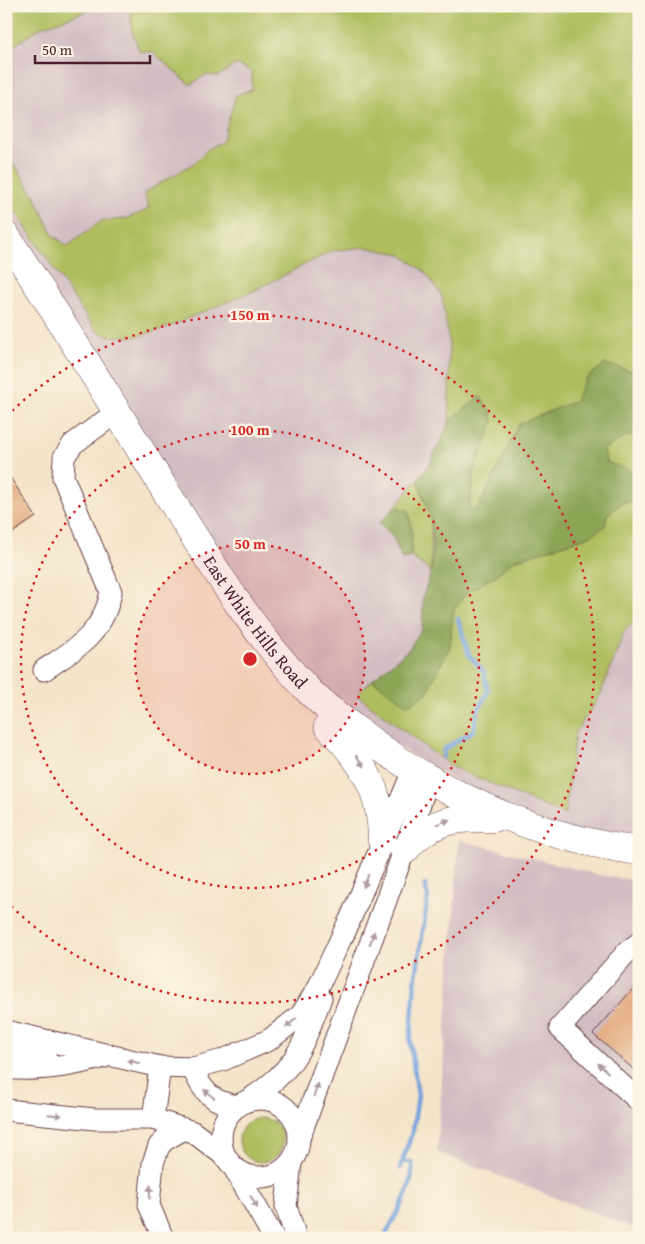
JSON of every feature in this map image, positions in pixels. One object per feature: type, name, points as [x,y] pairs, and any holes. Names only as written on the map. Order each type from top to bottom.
[{"type":"main road","name":"East White Hills Road","points":[[6,236],[209,560],[244,612],[281,659],[312,694],[372,742],[420,776],[504,818],[559,834],[639,851]]},
{"type":"main road","points":[[312,694],[317,715],[348,746],[366,770],[393,846],[414,839],[426,830],[449,820],[504,818]]},
{"type":"lane","points":[[44,670],[76,649],[96,630],[108,609],[111,592],[63,477],[64,457],[73,444],[117,412]]},
{"type":"lane","points":[[296,1238],[286,1206],[291,1163],[393,846],[420,776]]},
{"type":"lane","points":[[6,1041],[99,1059],[160,1068],[192,1068],[243,1053],[269,1040],[289,1026],[311,1002],[349,921],[393,846]]},
{"type":"lane","points":[[274,1238],[230,1162],[222,1135],[230,1114],[282,1076],[300,1051],[349,921]]},
{"type":"lane","points":[[639,942],[627,952],[560,1028],[639,1101]]},
{"type":"lane","points":[[6,1022],[78,1040],[99,1059]]},
{"type":"lane","points":[[6,1032],[99,1059]]},
{"type":"lane","points":[[6,1051],[58,1067]]},
{"type":"lane","points":[[6,1059],[58,1067]]},
{"type":"lane","points":[[6,1068],[58,1067],[99,1059]]},
{"type":"lane","points":[[153,1119],[160,1068]]},
{"type":"lane","points":[[192,1068],[206,1094],[226,1105],[242,1104],[260,1099],[284,1106],[292,1116],[300,1136]]},
{"type":"lane","points":[[6,1110],[95,1119],[153,1119],[193,1132],[230,1162],[256,1177],[269,1177],[281,1172],[291,1163]]},
{"type":"lane","points":[[163,1238],[149,1205],[152,1163],[159,1146],[165,1140],[184,1129]]},
{"type":"shaded area","points":[[6,6],[639,6],[639,851],[529,825],[312,695],[6,236]]},
{"type":"shaded area","points":[[459,840],[604,876],[639,881],[639,1230],[437,1152]]},
{"type":"green space","points":[[6,6],[102,6],[41,27],[6,51]]},
{"type":"green space","points":[[130,6],[639,6],[637,372],[586,378],[575,401],[519,424],[479,507],[469,511],[475,468],[493,423],[491,411],[480,396],[449,422],[449,342],[442,296],[424,271],[400,254],[364,247],[332,251],[253,291],[168,327],[137,337],[109,336],[96,331],[6,198],[6,152],[35,196],[53,235],[67,246],[103,220],[127,218],[149,208],[144,193],[194,163],[208,149],[222,142],[236,95],[252,90],[252,72],[237,64],[218,76],[205,75],[190,85],[153,52],[140,52],[132,32]]},
{"type":"green space","points":[[639,355],[639,436],[627,436],[604,449],[606,462],[639,474],[639,501],[623,502],[607,515],[605,526],[590,536],[512,561],[495,576],[468,591],[453,611],[450,646],[426,694],[408,705],[372,680],[409,649],[422,629],[423,597],[431,571],[433,543],[431,520],[418,479],[429,465],[449,422],[480,396],[491,411],[493,423],[475,468],[469,511],[479,507],[519,424],[575,401],[586,378],[605,364],[637,372]]},
{"type":"green space","points":[[627,436],[639,436],[639,474],[606,462],[604,448]]},
{"type":"green space","points":[[418,479],[431,520],[431,571],[411,557],[412,531],[408,510],[395,507]]},
{"type":"green space","points":[[639,501],[639,617],[624,632],[600,696],[575,733],[565,815],[452,767],[357,695],[372,680],[408,705],[426,694],[450,646],[453,611],[468,591],[495,576],[512,561],[590,536],[607,515],[623,502]]},
{"type":"green space","points":[[395,507],[408,510],[412,531],[411,557],[402,559],[392,535],[379,523]]},
{"type":"green space","points":[[257,1118],[265,1118],[277,1124],[283,1140],[277,1156],[265,1162],[257,1162],[245,1156],[239,1144],[239,1136],[245,1124]]},
{"type":"building","points":[[6,471],[36,517],[6,537]]},
{"type":"building","points":[[639,982],[639,1074],[593,1034]]},
{"type":"waterway","points":[[443,757],[444,749],[473,731],[478,710],[488,691],[484,672],[469,655],[458,619]]},
{"type":"waterway","points":[[400,1168],[413,1130],[418,1095],[410,1042],[415,983],[428,897],[425,885]]},
{"type":"waterway","points":[[384,1238],[403,1201],[410,1182],[412,1162],[403,1162]]}]
